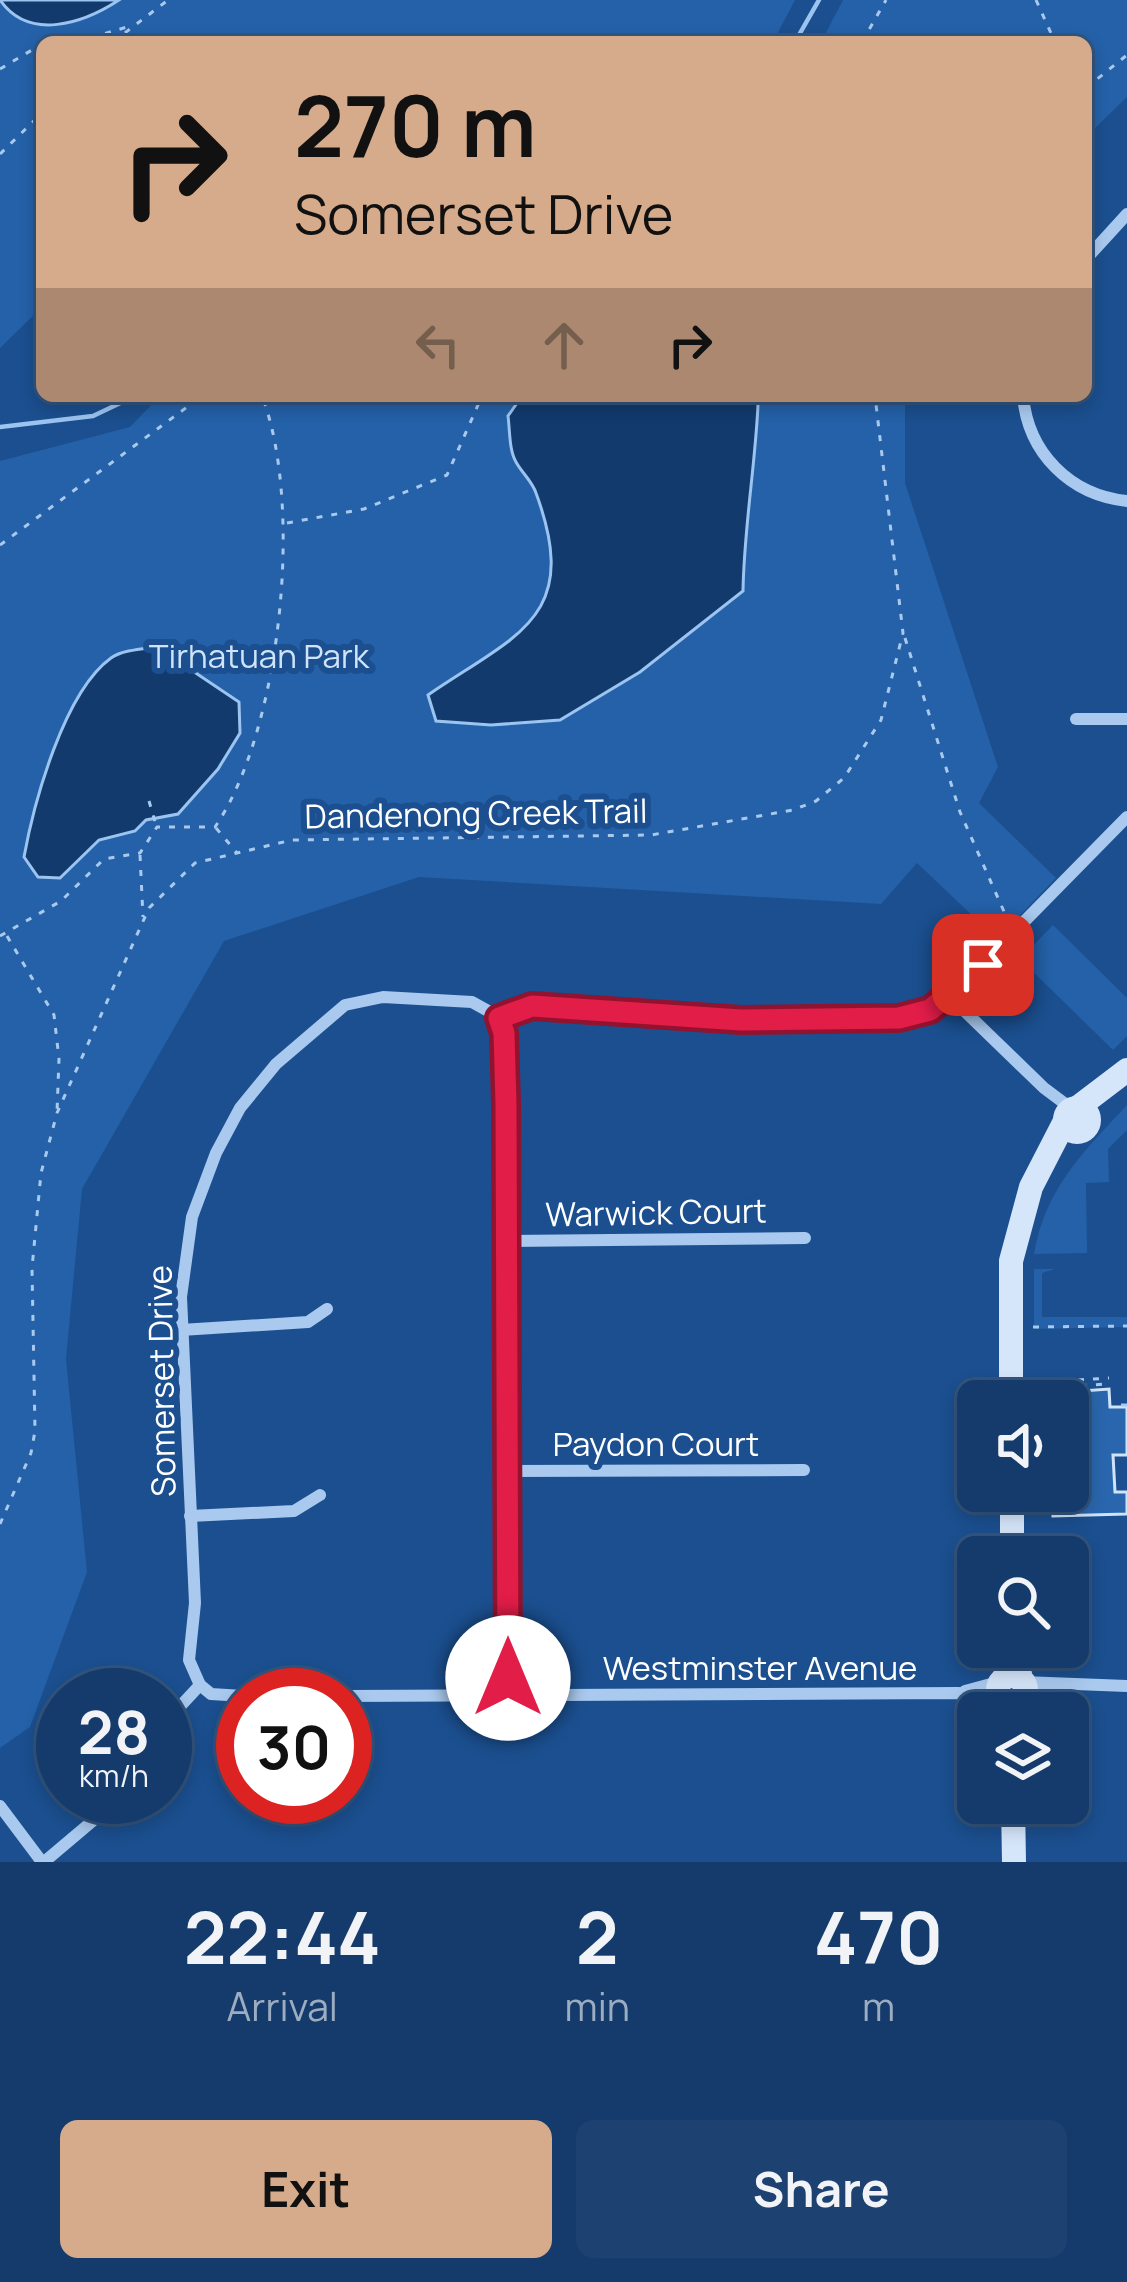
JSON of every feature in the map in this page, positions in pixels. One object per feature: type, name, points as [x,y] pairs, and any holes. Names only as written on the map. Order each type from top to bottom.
[{"type":"street","points":[[1092,252],[1127,214]]},
{"type":"street","points":[[1024,402],[1029,427],[1058,472],[1090,492],[1127,501]]},
{"type":"street","points":[[1076,719],[1127,719]]},
{"type":"street","name":"Somerset Drive","points":[[200,1685],[189,1660],[195,1603],[181,1330],[186,1245],[200,1191],[240,1108],[293,1045],[345,1006],[383,997],[472,1002],[499,1018],[532,1006],[741,1020],[916,1016],[950,997],[1127,818]]},
{"type":"street","points":[[950,997],[1074,1118]]},
{"type":"street","points":[[499,1018],[505,1046],[508,1695]]},
{"type":"street","points":[[1011,1380],[1011,1261],[1019,1222],[1045,1160],[1074,1118],[1120,1077]]},
{"type":"street","name":"Warwick Court","points":[[507,1240],[805,1238]]},
{"type":"street","points":[[181,1330],[308,1322],[327,1310]]},
{"type":"street","name":"Paydon Court","points":[[508,1471],[804,1470]]},
{"type":"street","points":[[190,1516],[294,1511],[320,1495]]},
{"type":"street","points":[[192,1693],[200,1685],[216,1694]]},
{"type":"street","points":[[1028,1692],[1059,1686],[1127,1686]]},
{"type":"street","name":"Westminster Avenue","points":[[372,1696],[957,1693]]},
{"type":"street","points":[[0,1806],[43,1862],[89,1824]]},
{"type":"street","points":[[1013,1824],[1014,1862]]},
{"type":"path","points":[[119,36],[168,0]]},
{"type":"path","points":[[865,36],[886,0]]},
{"type":"path","points":[[1036,0],[1052,36]]},
{"type":"path","points":[[96,36],[127,27]]},
{"type":"path","points":[[2,65],[36,47]]},
{"type":"path","points":[[1092,83],[1127,55]]},
{"type":"path","points":[[0,154],[36,119]]},
{"type":"path","points":[[0,545],[194,402]]},
{"type":"path","points":[[215,827],[244,777],[278,620],[286,523],[263,402]]},
{"type":"path","points":[[286,523],[364,509],[447,475],[479,402]]},
{"type":"path","name":"Dandenong Creek Trail","points":[[0,1524],[31,1453],[35,1431],[32,1268],[41,1173],[56,1113],[149,908],[195,863],[292,840],[651,835],[793,811],[816,801],[844,778],[881,720],[904,633],[876,402]]},
{"type":"path","points":[[904,633],[960,812],[1016,934]]},
{"type":"path","points":[[149,801],[157,827]]},
{"type":"path","points":[[157,827],[215,827],[237,853]]},
{"type":"path","points":[[143,921],[140,853],[157,827]]},
{"type":"path","points":[[56,1113],[59,1059],[54,1015],[3,935],[61,901],[104,859],[140,853]]},
{"type":"path","points":[[1031,1327],[1127,1326]]},
{"type":"path","points":[[1089,1382],[1109,1381]]},
{"type":"green space","points":[[0,0],[795,0],[776,36],[36,36],[36,313],[0,348]]},
{"type":"green space","points":[[843,0],[1127,0],[1127,97],[1092,131],[1092,36],[824,36]]},
{"type":"green space","name":"Tirhatuan Park","points":[[154,402],[905,402],[905,483],[998,767],[979,803],[1056,878],[997,939],[917,863],[881,904],[419,877],[224,941],[82,1189],[66,1359],[87,1572],[52,1668],[36,1668],[36,1711],[30,1727],[0,1748],[0,461],[130,427]]},
{"type":"green space","points":[[1053,925],[1127,998],[1127,1036],[1113,1050],[1020,959]]},
{"type":"green space","points":[[1127,1105],[1127,1130],[1108,1149],[1109,1182],[1086,1183],[1087,1253],[1034,1254],[1057,1191]]},
{"type":"green space","points":[[1034,1269],[1055,1269],[1042,1273],[1042,1317],[1127,1317],[1127,1327],[1034,1329]]},
{"type":"shaded area","points":[[0,0],[119,0],[90,16],[41,25],[12,13]]},
{"type":"shaded area","points":[[518,402],[756,402],[743,591],[640,672],[560,720],[491,725],[436,721],[428,695],[513,637],[533,618],[546,596],[551,569],[548,535],[536,493],[512,452],[508,416]]},
{"type":"shaded area","points":[[157,647],[239,702],[240,733],[218,769],[178,814],[146,820],[135,831],[99,840],[60,878],[38,877],[24,857],[35,807],[65,721],[94,674],[111,658]]},
{"type":"building","points":[[1109,1389],[1110,1407],[1127,1407],[1127,1455],[1113,1455],[1115,1492],[1127,1492],[1127,1514],[1053,1516],[1053,1512],[1089,1512],[1089,1390]]},
{"type":"waterway","points":[[798,36],[819,0]]},
{"type":"waterway","points":[[0,427],[93,416],[122,402]]},
{"type":"route","points":[[508,1678],[506,1104],[504,1033],[499,1018],[532,1006],[741,1020],[899,1018],[930,1010],[983,965]]}]
